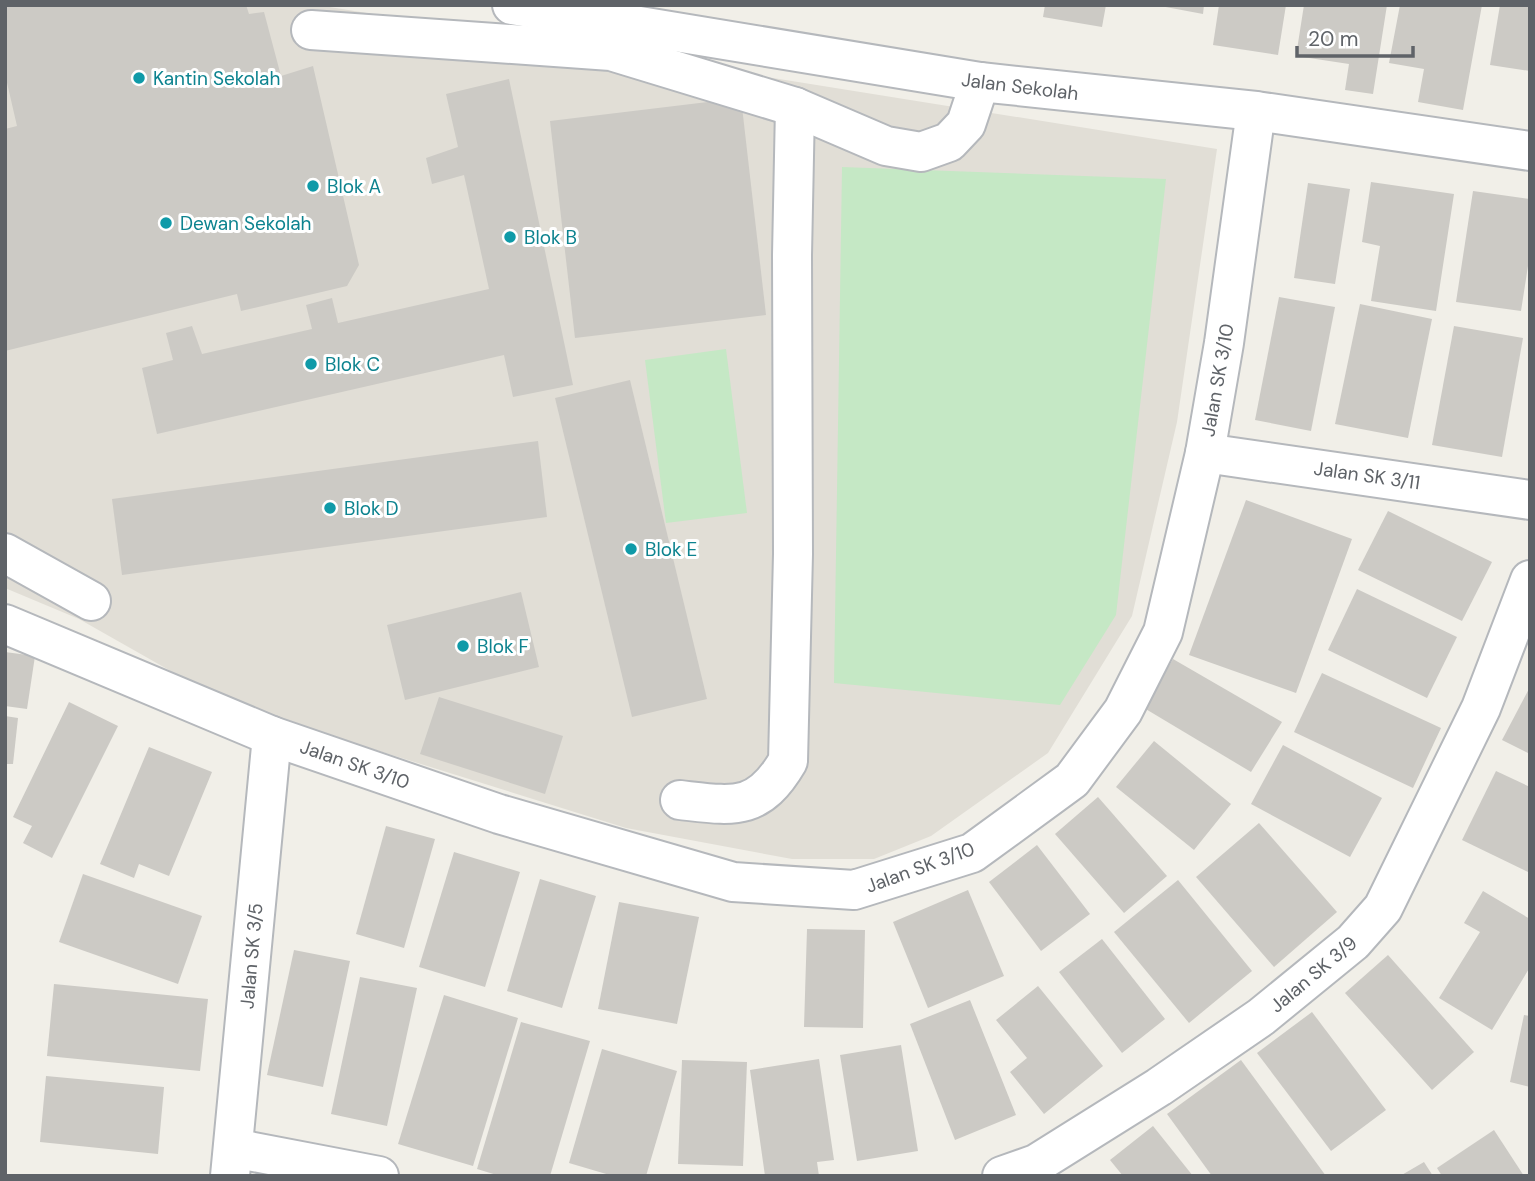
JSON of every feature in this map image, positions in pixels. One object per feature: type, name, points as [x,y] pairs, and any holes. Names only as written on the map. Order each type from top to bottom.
[{"type":"street","name":"Jalan Sekolah","points":[[512,5],[980,82],[1256,111],[1530,151]]},
{"type":"street","points":[[312,30],[611,51],[795,107],[886,146],[921,152],[949,142],[967,124],[980,82]]},
{"type":"street","points":[[680,800],[721,805],[751,801],[774,785],[789,761],[793,554],[792,255],[795,107]]},
{"type":"street","name":"Jalan SK 3/10","points":[[5,624],[272,736],[499,814],[733,882],[854,890],[972,853],[1072,780],[1123,711],[1163,632],[1205,453],[1224,343],[1256,111]]},
{"type":"street","name":"Jalan SK 3/11","points":[[1205,453],[1530,499]]},
{"type":"street","points":[[5,554],[91,601]]},
{"type":"street","name":"Jalan SK 3/9","points":[[1002,1176],[1035,1164],[1159,1087],[1261,1017],[1353,942],[1383,908],[1481,708],[1530,580]]},
{"type":"street","name":"Jalan SK 3/5","points":[[232,1162],[272,736]]},
{"type":"street","points":[[232,1162],[379,1176]]},
{"type":"shaded area","points":[[5,5],[317,5],[1217,149],[1177,422],[1132,616],[1048,753],[931,836],[874,859],[792,859],[626,828],[251,711],[213,695],[79,619],[5,588]]},
{"type":"green space","points":[[842,167],[1166,179],[1116,615],[1060,705],[834,683]]},
{"type":"green space","points":[[726,349],[747,513],[666,523],[645,360]]},
{"type":"building","points":[[5,5],[246,5],[249,14],[264,12],[281,76],[313,66],[359,265],[347,286],[241,311],[237,294],[5,351],[5,129],[17,126],[5,74]]},
{"type":"building","points":[[1045,5],[1106,5],[1102,27],[1043,17]]},
{"type":"building","points":[[1155,5],[1204,5],[1203,14]]},
{"type":"building","points":[[1219,5],[1286,5],[1278,55],[1213,45]]},
{"type":"building","points":[[1304,5],[1387,5],[1373,94],[1345,90],[1349,64],[1296,56]]},
{"type":"building","points":[[1400,5],[1482,5],[1463,110],[1418,102],[1424,69],[1389,63]]},
{"type":"building","points":[[1500,5],[1530,5],[1530,71],[1490,65]]},
{"type":"building","points":[[509,79],[573,385],[513,397],[504,355],[157,434],[142,368],[173,360],[166,333],[192,326],[202,354],[312,329],[306,305],[332,298],[338,323],[489,289],[464,175],[432,184],[426,158],[458,147],[446,94]]},
{"type":"building","points":[[741,98],[766,315],[575,338],[550,121]]},
{"type":"building","points":[[1371,182],[1454,194],[1436,311],[1371,301],[1380,246],[1362,242]]},
{"type":"building","points":[[1308,183],[1350,189],[1335,284],[1294,278]]},
{"type":"building","points":[[1473,191],[1530,199],[1530,253],[1521,311],[1456,302]]},
{"type":"building","points":[[1279,297],[1335,307],[1311,431],[1255,420]]},
{"type":"building","points":[[1360,304],[1432,319],[1408,438],[1335,424]]},
{"type":"building","points":[[1454,326],[1523,338],[1502,457],[1432,445]]},
{"type":"building","name":"Blok E","points":[[630,380],[707,699],[632,717],[555,398]]},
{"type":"building","name":"Blok D","points":[[538,441],[547,517],[122,575],[112,499]]},
{"type":"building","points":[[1246,500],[1352,539],[1296,693],[1189,655]]},
{"type":"building","points":[[1388,511],[1492,562],[1462,621],[1358,570]]},
{"type":"building","points":[[1357,589],[1457,637],[1427,698],[1328,650]]},
{"type":"building","name":"Blok F","points":[[521,592],[539,667],[405,700],[387,625]]},
{"type":"building","points":[[5,652],[35,656],[27,709],[5,706]]},
{"type":"building","points":[[1173,659],[1282,722],[1251,772],[1144,708]]},
{"type":"building","points":[[1322,673],[1441,728],[1413,788],[1294,732]]},
{"type":"building","points":[[1530,687],[1530,754],[1502,740]]},
{"type":"building","points":[[439,697],[563,736],[545,794],[420,754]]},
{"type":"building","points":[[69,702],[118,726],[52,858],[23,843],[32,826],[13,817]]},
{"type":"building","points":[[5,716],[18,718],[13,764],[5,764]]},
{"type":"building","points":[[1154,741],[1231,804],[1194,850],[1116,787]]},
{"type":"building","points":[[1283,745],[1382,798],[1350,857],[1251,804]]},
{"type":"building","points":[[149,747],[212,772],[169,876],[139,864],[134,878],[100,864]]},
{"type":"building","points":[[1496,771],[1530,787],[1530,873],[1462,840]]},
{"type":"building","points":[[1098,797],[1167,876],[1124,913],[1055,834]]},
{"type":"building","points":[[1259,823],[1337,912],[1274,967],[1196,877]]},
{"type":"building","points":[[386,826],[435,839],[404,948],[356,934]]},
{"type":"building","points":[[1037,845],[1090,914],[1041,951],[989,882]]},
{"type":"building","points":[[454,852],[520,872],[485,987],[419,967]]},
{"type":"building","points":[[83,874],[202,916],[178,984],[59,942]]},
{"type":"building","points":[[540,879],[596,896],[562,1008],[507,991]]},
{"type":"building","points":[[1178,880],[1252,971],[1189,1023],[1114,932]]},
{"type":"building","points":[[968,890],[1004,976],[928,1008],[893,922]]},
{"type":"building","points":[[1483,891],[1530,919],[1530,967],[1492,1030],[1439,998],[1480,932],[1464,923]]},
{"type":"building","points":[[619,902],[699,917],[677,1024],[598,1009]]},
{"type":"building","points":[[807,929],[865,930],[863,1028],[804,1027]]},
{"type":"building","points":[[1102,939],[1165,1019],[1122,1053],[1059,972]]},
{"type":"building","points":[[294,950],[350,961],[323,1087],[267,1075]]},
{"type":"building","points":[[1388,955],[1474,1052],[1432,1090],[1345,993]]},
{"type":"building","points":[[360,977],[417,988],[387,1126],[331,1114]]},
{"type":"building","points":[[54,984],[208,999],[200,1071],[47,1056]]},
{"type":"building","points":[[1038,986],[1103,1066],[1044,1114],[1010,1072],[1027,1058],[996,1020]]},
{"type":"building","points":[[444,995],[518,1018],[473,1166],[398,1144]]},
{"type":"building","points":[[970,1000],[1016,1115],[955,1140],[910,1024]]},
{"type":"building","points":[[1312,1012],[1386,1110],[1331,1151],[1257,1053]]},
{"type":"building","points":[[1524,1015],[1530,1016],[1530,1087],[1510,1082]]},
{"type":"building","points":[[521,1022],[590,1041],[550,1176],[500,1176],[477,1169]]},
{"type":"building","points":[[901,1045],[918,1151],[857,1161],[840,1055]]},
{"type":"building","points":[[602,1049],[677,1071],[646,1176],[613,1176],[569,1163]]},
{"type":"building","points":[[819,1059],[834,1160],[817,1162],[819,1176],[765,1176],[750,1070]]},
{"type":"building","points":[[682,1060],[747,1062],[743,1166],[678,1164]]},
{"type":"building","points":[[1241,1060],[1326,1176],[1212,1176],[1167,1114]]},
{"type":"building","points":[[46,1076],[164,1087],[158,1154],[40,1142]]},
{"type":"building","points":[[1153,1126],[1193,1176],[1123,1176],[1110,1160]]},
{"type":"building","points":[[1494,1130],[1524,1176],[1442,1176],[1437,1168]]},
{"type":"building","points":[[1424,1162],[1433,1176],[1400,1176]]},
{"type":"place","name":"Kantin Sekolah","points":[[139,78]]},
{"type":"place","name":"Blok A","points":[[313,186]]},
{"type":"place","name":"Dewan Sekolah","points":[[166,223]]},
{"type":"place","name":"Blok B","points":[[510,237]]},
{"type":"place","name":"Blok C","points":[[311,364]]},
{"type":"place","name":"Blok D","points":[[330,508]]},
{"type":"place","name":"Blok E","points":[[631,549]]},
{"type":"place","name":"Blok F","points":[[463,646]]}]
